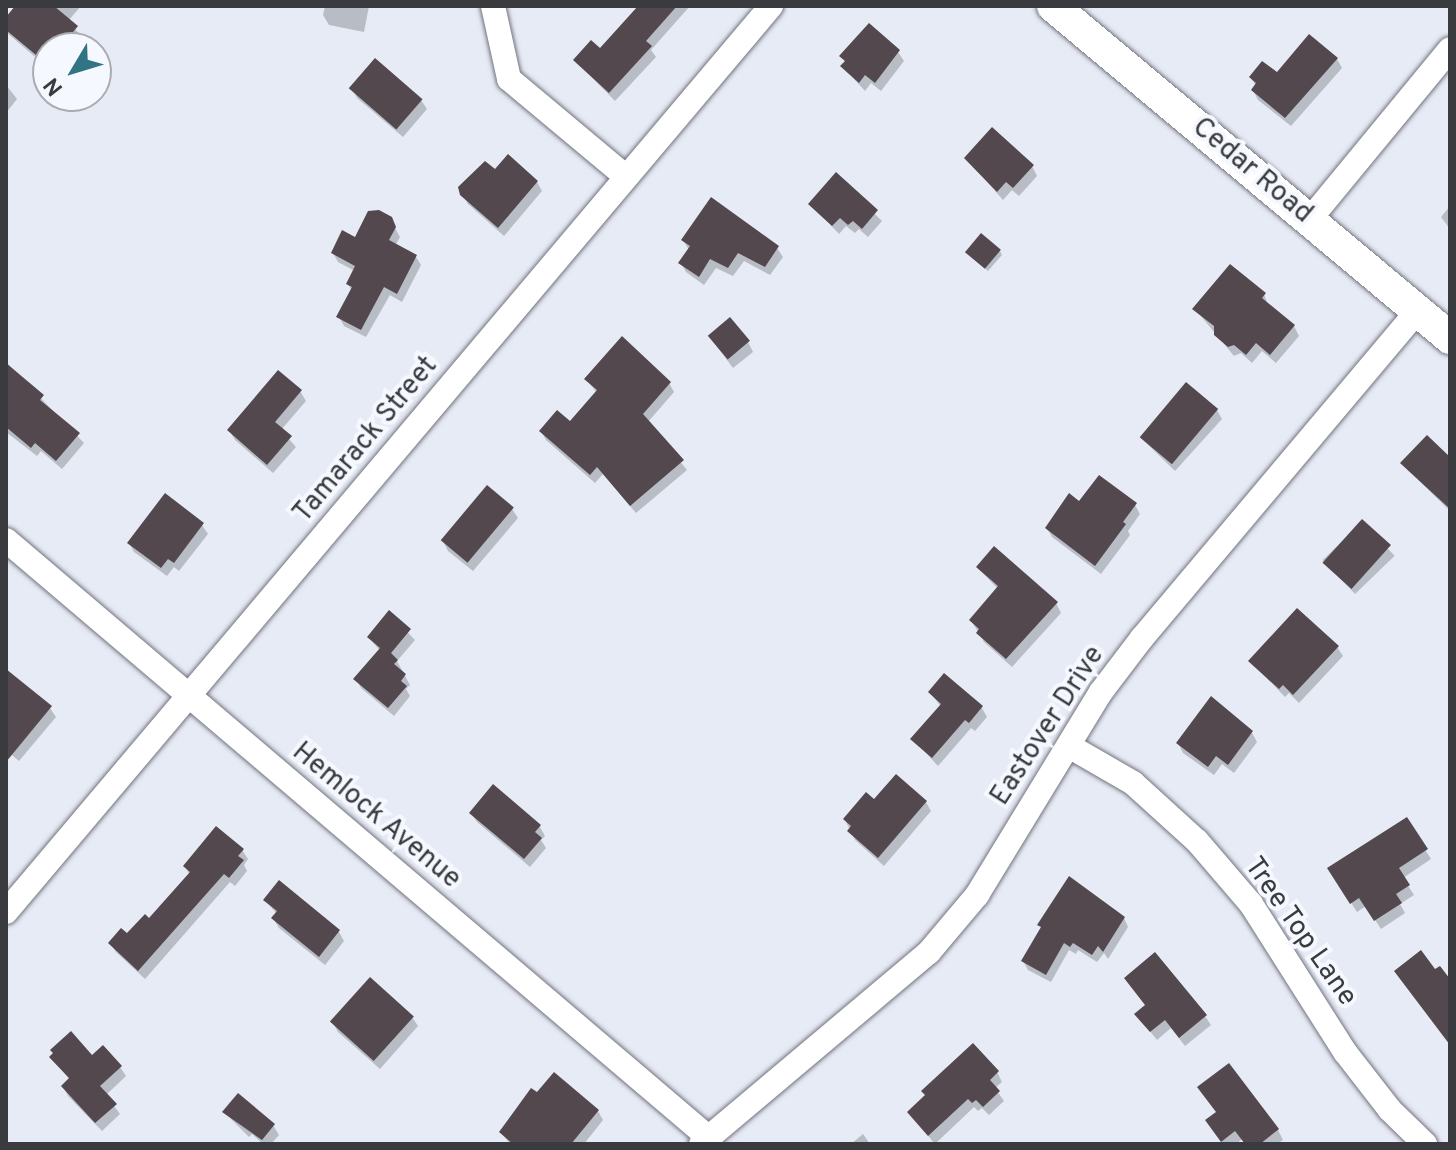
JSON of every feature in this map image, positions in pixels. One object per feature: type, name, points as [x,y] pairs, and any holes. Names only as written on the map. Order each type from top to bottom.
[{"type":"street","points":[[493,6],[509,79],[626,177]]},
{"type":"street","name":"Tamarack Street","points":[[6,912],[771,6]]},
{"type":"street","name":"Cedar Road","points":[[1053,6],[1450,338]]},
{"type":"street","points":[[1310,219],[1450,49]]},
{"type":"street","name":"Eastover Drive","points":[[704,1141],[929,952],[977,895],[1101,692],[1142,638],[1417,311]]},
{"type":"street","name":"Hemlock Avenue","points":[[6,540],[704,1141]]},
{"type":"street","name":"Tree Top Lane","points":[[1069,746],[1133,783],[1197,841],[1251,904],[1345,1052],[1390,1110],[1425,1144]]},
{"type":"building","points":[[15,6],[54,6],[78,26],[73,32],[32,32],[32,52],[6,30],[6,17]]},
{"type":"building","points":[[638,6],[677,6],[646,41],[652,46],[609,93],[573,60],[591,40],[600,48]]},
{"type":"building","points":[[869,23],[900,50],[875,83],[865,75],[859,83],[840,66],[845,61],[839,56]]},
{"type":"building","points":[[1309,34],[1338,58],[1285,118],[1251,90],[1256,83],[1249,77],[1262,61],[1277,72]]},
{"type":"building","points":[[375,58],[423,99],[396,130],[349,88]]},
{"type":"building","points":[[992,127],[1034,165],[1013,188],[1006,182],[997,192],[964,158]]},
{"type":"building","points":[[508,154],[538,181],[498,228],[460,195],[458,187],[485,161],[495,169]]},
{"type":"building","points":[[836,172],[878,210],[862,229],[853,221],[848,225],[840,218],[832,226],[808,204]]},
{"type":"building","points":[[711,197],[779,246],[765,267],[738,253],[728,268],[710,259],[699,277],[678,263],[690,246],[681,240]]},
{"type":"building","points":[[379,210],[392,217],[396,227],[389,240],[417,255],[397,294],[384,287],[361,330],[336,317],[352,287],[346,284],[355,266],[331,253],[342,230],[355,237],[368,211]]},
{"type":"building","points":[[981,233],[1001,250],[985,269],[965,252]]},
{"type":"building","points":[[1230,264],[1266,293],[1262,298],[1295,325],[1270,355],[1256,343],[1246,355],[1234,345],[1228,347],[1214,335],[1214,326],[1192,309]]},
{"type":"building","points":[[730,317],[750,341],[728,359],[708,336]]},
{"type":"building","points":[[622,336],[671,382],[643,414],[684,460],[630,506],[597,467],[590,475],[539,431],[557,410],[570,421],[597,390],[584,379]]},
{"type":"building","points":[[6,363],[44,395],[40,400],[80,433],[56,461],[35,443],[31,448],[6,427]]},
{"type":"building","points":[[278,370],[302,390],[275,422],[292,436],[267,465],[227,430]]},
{"type":"building","points":[[1186,382],[1218,409],[1172,464],[1140,437]]},
{"type":"building","points":[[1427,435],[1450,457],[1450,509],[1400,463]]},
{"type":"building","points":[[1099,475],[1137,503],[1123,522],[1126,524],[1095,566],[1045,528],[1069,493],[1079,501]]},
{"type":"building","points":[[487,485],[514,507],[468,563],[441,540]]},
{"type":"building","points":[[165,493],[204,523],[174,563],[168,559],[161,568],[127,543]]},
{"type":"building","points":[[1362,519],[1391,545],[1352,589],[1323,563]]},
{"type":"building","points":[[994,546],[1058,602],[1006,659],[976,633],[979,629],[969,620],[998,586],[976,567]]},
{"type":"building","points":[[1297,608],[1339,646],[1293,695],[1283,685],[1279,689],[1248,661]]},
{"type":"building","points":[[389,610],[411,629],[391,653],[398,660],[394,664],[406,674],[401,681],[407,686],[388,708],[353,679],[380,648],[367,637]]},
{"type":"building","points":[[6,669],[52,706],[6,762]]},
{"type":"building","points":[[944,673],[983,706],[969,723],[965,720],[932,758],[910,739],[941,704],[928,692]]},
{"type":"building","points":[[1211,696],[1253,731],[1228,765],[1216,756],[1208,767],[1176,743]]},
{"type":"building","points":[[896,774],[927,801],[878,858],[847,831],[851,826],[843,819],[866,792],[874,799]]},
{"type":"building","points":[[493,784],[541,825],[535,832],[542,838],[524,859],[469,813]]},
{"type":"building","points":[[1407,817],[1428,849],[1399,868],[1410,885],[1396,894],[1402,903],[1374,921],[1359,898],[1350,904],[1327,868]]},
{"type":"building","points":[[216,826],[244,849],[238,856],[244,860],[229,878],[224,874],[138,971],[108,943],[121,928],[127,933],[145,914],[149,918],[190,872],[183,866]]},
{"type":"building","points":[[1069,876],[1125,917],[1103,952],[1098,946],[1092,955],[1073,943],[1070,947],[1064,943],[1046,975],[1021,961],[1041,927],[1037,925]]},
{"type":"building","points":[[279,880],[340,930],[319,957],[271,918],[277,911],[263,900]]},
{"type":"building","points":[[1421,950],[1435,969],[1440,966],[1450,979],[1450,1045],[1394,971]]},
{"type":"building","points":[[1155,952],[1207,1015],[1179,1038],[1165,1020],[1150,1032],[1134,1014],[1145,1005],[1124,978]]},
{"type":"building","points":[[370,977],[414,1016],[374,1061],[330,1022]]},
{"type":"building","points":[[71,1031],[92,1055],[103,1045],[122,1066],[100,1086],[117,1104],[95,1123],[61,1086],[69,1078],[49,1057],[53,1053],[50,1050]]},
{"type":"building","points":[[973,1043],[999,1071],[990,1080],[1000,1091],[983,1107],[976,1100],[972,1103],[968,1099],[928,1136],[907,1112],[925,1095],[921,1091]]},
{"type":"building","points":[[1229,1063],[1279,1129],[1260,1144],[1245,1144],[1235,1131],[1221,1142],[1205,1120],[1216,1112],[1197,1087]]},
{"type":"building","points":[[554,1072],[599,1110],[571,1144],[513,1144],[499,1132],[531,1088],[537,1092]]},
{"type":"building","points":[[238,1093],[275,1124],[262,1140],[222,1112]]}]
